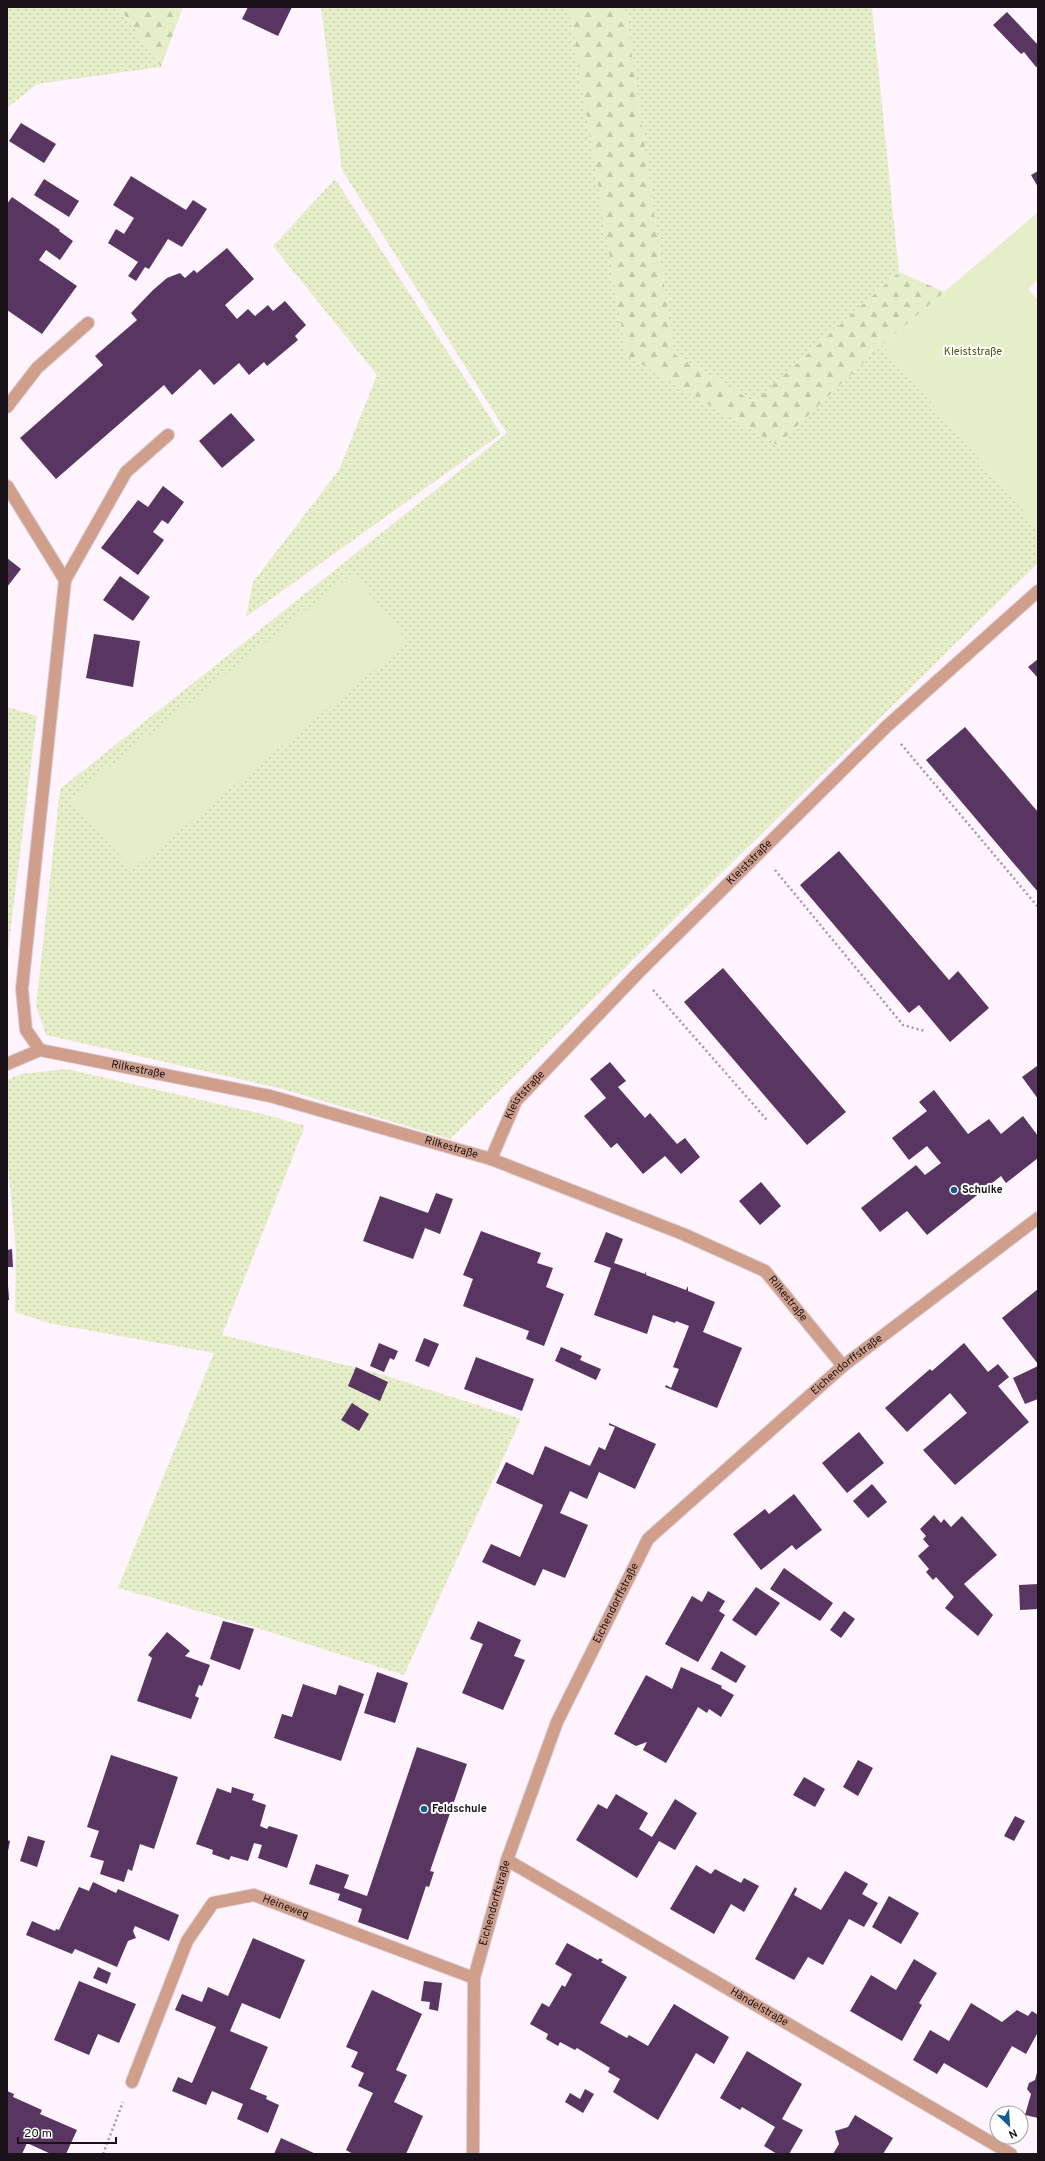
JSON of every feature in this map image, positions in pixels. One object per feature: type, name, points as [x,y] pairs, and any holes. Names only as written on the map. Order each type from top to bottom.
[{"type":"street","points":[[7,406],[37,368],[88,323]]},
{"type":"street","points":[[7,1064],[40,1050],[26,1030],[22,989],[65,580],[126,472],[168,435]]},
{"type":"street","points":[[7,486],[65,580]]},
{"type":"street","name":"Kleiststraße","points":[[491,1159],[516,1101],[638,973],[886,727],[1038,591]]},
{"type":"street","name":"Rilkestraße","points":[[40,1050],[270,1096],[491,1159],[683,1234],[765,1271],[843,1366]]},
{"type":"street","name":"Eichendorffstraße","points":[[473,2154],[474,1978],[507,1860],[557,1722],[648,1538],[843,1366],[1038,1218]]},
{"type":"street","name":"Händelstraße","points":[[507,1860],[1012,2154]]},
{"type":"street","name":"Heineweg","points":[[132,2082],[187,1941],[212,1903],[254,1895],[474,1978]]},
{"type":"path","points":[[886,727],[1038,907]]},
{"type":"path","points":[[760,853],[903,1025],[925,1030]]},
{"type":"path","points":[[638,973],[767,1120]]},
{"type":"path","points":[[103,2154],[132,2082]]},
{"type":"green space","points":[[7,7],[119,7],[161,67],[37,84],[7,108]]},
{"type":"green space","points":[[119,7],[183,7],[161,67]]},
{"type":"green space","points":[[321,7],[569,7],[626,355],[777,445],[882,345],[1038,528],[1038,563],[450,1139],[283,1089],[46,1035],[36,1006],[60,789],[507,433],[342,170]]},
{"type":"green space","points":[[569,7],[625,7],[674,354],[754,402],[899,272],[945,292],[882,345],[777,445],[626,355]]},
{"type":"green space","points":[[625,7],[872,7],[899,272],[754,402],[674,354]]},
{"type":"green space","points":[[335,179],[501,434],[246,617],[253,582],[339,470],[377,375],[273,246]]},
{"type":"green space","name":"Kleiststraße","points":[[1038,212],[1038,280],[1028,289],[1038,300],[1038,528],[882,345]]},
{"type":"green space","points":[[353,573],[408,642],[132,870],[70,798]]},
{"type":"green space","points":[[7,707],[37,716],[7,959]]},
{"type":"green space","points":[[67,1069],[267,1115],[305,1126],[222,1335],[374,1372],[521,1419],[404,1675],[254,1627],[118,1588],[214,1353],[48,1323],[15,1312],[16,1250],[7,1155],[7,1080],[21,1074]]},
{"type":"building","points":[[248,7],[292,7],[278,36],[242,19]]},
{"type":"building","points":[[1007,12],[1038,45],[1038,66],[1036,67],[1024,52],[1021,54],[993,25]]},
{"type":"building","points":[[21,123],[56,144],[44,163],[9,141]]},
{"type":"building","points":[[1038,171],[1038,187],[1031,175]]},
{"type":"building","points":[[131,176],[186,210],[193,200],[207,209],[182,247],[168,239],[149,269],[145,267],[136,281],[128,276],[138,262],[108,243],[116,229],[124,234],[134,218],[113,205]]},
{"type":"building","points":[[44,179],[79,201],[69,217],[34,195]]},
{"type":"building","points":[[12,197],[60,230],[59,231],[73,241],[60,260],[46,250],[39,260],[77,286],[42,334],[7,310],[7,204]]},
{"type":"building","points":[[227,248],[254,279],[225,305],[237,319],[248,309],[255,316],[268,305],[273,311],[285,301],[306,325],[295,336],[298,340],[267,366],[264,362],[249,375],[239,363],[214,385],[200,369],[172,395],[164,385],[56,479],[20,438],[103,365],[95,356],[137,320],[131,313],[153,290],[167,278],[180,273],[185,278],[194,270],[197,273]]},
{"type":"building","points":[[231,413],[255,440],[222,468],[199,441]]},
{"type":"building","points":[[163,486],[184,502],[168,524],[162,520],[153,532],[164,540],[138,575],[101,548],[138,500],[148,507]]},
{"type":"building","points":[[7,558],[21,569],[7,587]]},
{"type":"building","points":[[120,576],[150,597],[133,621],[103,600]]},
{"type":"building","points":[[94,634],[140,641],[133,687],[86,678]]},
{"type":"building","points":[[1038,659],[1038,678],[1028,667]]},
{"type":"building","points":[[965,727],[1038,812],[1038,892],[926,760]]},
{"type":"building","points":[[839,851],[949,980],[958,971],[989,1008],[950,1042],[919,1005],[909,1013],[800,885]]},
{"type":"building","points":[[723,968],[846,1112],[807,1145],[684,1002]]},
{"type":"building","points":[[610,1062],[626,1081],[618,1087],[645,1118],[650,1113],[677,1144],[685,1138],[700,1157],[681,1174],[665,1156],[643,1174],[617,1143],[611,1148],[584,1116],[606,1098],[590,1079]]},
{"type":"building","points":[[1037,1066],[1038,1067],[1038,1099],[1022,1077]]},
{"type":"building","points":[[934,1090],[968,1134],[989,1119],[1001,1134],[1023,1116],[1038,1136],[1038,1158],[1006,1183],[1001,1176],[927,1235],[907,1211],[880,1232],[861,1208],[916,1165],[925,1175],[941,1163],[927,1146],[909,1160],[892,1138],[927,1111],[919,1102]]},
{"type":"building","points":[[761,1182],[781,1206],[760,1225],[739,1201]]},
{"type":"building","points":[[436,1193],[453,1199],[440,1234],[425,1228],[413,1259],[363,1241],[380,1196],[428,1213]]},
{"type":"building","points":[[481,1231],[541,1253],[537,1263],[553,1268],[546,1287],[564,1294],[544,1346],[526,1339],[529,1331],[463,1306],[473,1279],[463,1275]]},
{"type":"building","points":[[606,1232],[623,1239],[614,1263],[645,1274],[646,1271],[646,1275],[686,1290],[688,1286],[688,1291],[715,1302],[703,1332],[742,1348],[717,1408],[665,1387],[666,1385],[671,1388],[679,1369],[673,1367],[689,1326],[676,1321],[675,1323],[653,1315],[647,1334],[594,1315],[611,1268],[594,1262]]},
{"type":"building","points":[[12,1249],[13,1267],[7,1267],[7,1250]]},
{"type":"building","points":[[8,1286],[9,1300],[7,1300]]},
{"type":"building","points":[[1038,1289],[1038,1364],[1002,1318]]},
{"type":"building","points":[[424,1338],[439,1344],[429,1367],[415,1361]]},
{"type":"building","points":[[379,1343],[398,1351],[394,1360],[390,1358],[384,1372],[370,1366]]},
{"type":"building","points":[[964,1343],[988,1372],[998,1364],[1009,1377],[998,1386],[1029,1422],[955,1485],[923,1450],[967,1413],[950,1393],[907,1432],[885,1408],[930,1369],[932,1371]]},
{"type":"building","points":[[561,1347],[582,1356],[580,1360],[601,1369],[596,1380],[555,1361]]},
{"type":"building","points":[[476,1357],[534,1379],[522,1411],[464,1389]]},
{"type":"building","points":[[1038,1366],[1038,1399],[1025,1404],[1013,1378]]},
{"type":"building","points":[[356,1367],[388,1382],[380,1401],[348,1386]]},
{"type":"building","points":[[352,1403],[369,1414],[359,1431],[341,1420]]},
{"type":"building","points":[[609,1423],[656,1444],[635,1489],[599,1472],[587,1499],[570,1491],[560,1513],[588,1525],[565,1578],[543,1569],[535,1586],[482,1562],[491,1544],[520,1557],[543,1505],[496,1483],[506,1462],[533,1475],[545,1446],[590,1466],[599,1447],[605,1450],[615,1427],[609,1425]]},
{"type":"building","points":[[859,1432],[884,1463],[847,1493],[822,1463]]},
{"type":"building","points":[[872,1484],[887,1502],[868,1518],[853,1501]]},
{"type":"building","points":[[794,1494],[822,1530],[796,1550],[792,1545],[761,1570],[733,1534],[765,1509],[769,1514]]},
{"type":"building","points":[[934,1515],[941,1523],[944,1519],[951,1527],[962,1516],[997,1555],[964,1584],[993,1615],[978,1636],[945,1608],[954,1597],[936,1577],[933,1580],[926,1572],[929,1569],[918,1556],[929,1546],[923,1539],[926,1536],[920,1529]]},
{"type":"building","points":[[784,1568],[833,1603],[820,1621],[770,1589]]},
{"type":"building","points":[[1038,1584],[1038,1609],[1020,1610],[1019,1585]]},
{"type":"building","points":[[756,1587],[780,1603],[756,1636],[732,1620]]},
{"type":"building","points":[[708,1591],[725,1601],[719,1611],[725,1615],[698,1662],[665,1644],[692,1596],[702,1602]]},
{"type":"building","points":[[844,1611],[855,1619],[841,1638],[830,1630]]},
{"type":"building","points":[[223,1621],[254,1629],[240,1670],[210,1659]]},
{"type":"building","points":[[478,1621],[521,1640],[514,1656],[525,1660],[503,1710],[462,1693],[483,1644],[470,1639]]},
{"type":"building","points":[[167,1632],[190,1651],[185,1656],[210,1665],[202,1686],[199,1685],[195,1696],[199,1698],[191,1719],[137,1701],[152,1658],[148,1655]]},
{"type":"building","points":[[721,1651],[746,1666],[736,1683],[711,1669]]},
{"type":"building","points":[[681,1667],[722,1686],[721,1688],[734,1695],[721,1717],[709,1709],[707,1713],[698,1707],[666,1763],[643,1750],[647,1742],[636,1746],[614,1734],[646,1675],[672,1689]]},
{"type":"building","points":[[377,1672],[408,1683],[395,1723],[364,1713]]},
{"type":"building","points":[[303,1684],[336,1695],[339,1685],[364,1694],[341,1761],[274,1738],[282,1714],[292,1717]]},
{"type":"building","name":"Feldschule","points":[[417,1747],[467,1764],[430,1871],[434,1872],[429,1887],[426,1886],[408,1940],[358,1922],[362,1909],[338,1900],[340,1894],[309,1884],[316,1864],[349,1875],[344,1888],[367,1896]]},
{"type":"building","points":[[111,1755],[178,1777],[154,1849],[140,1844],[132,1871],[128,1869],[124,1882],[100,1874],[104,1861],[90,1857],[99,1831],[87,1827]]},
{"type":"building","points":[[858,1760],[873,1768],[858,1796],[843,1787]]},
{"type":"building","points":[[804,1777],[825,1789],[815,1807],[793,1795]]},
{"type":"building","points":[[232,1787],[254,1794],[252,1800],[266,1805],[260,1826],[267,1829],[269,1826],[298,1835],[287,1868],[258,1858],[262,1845],[254,1843],[248,1861],[231,1856],[229,1860],[212,1854],[213,1850],[196,1844],[217,1788],[231,1793]]},
{"type":"building","points":[[616,1794],[648,1813],[639,1829],[652,1837],[675,1799],[697,1813],[675,1850],[659,1841],[637,1878],[576,1840],[598,1804],[607,1809]]},
{"type":"building","points":[[1015,1816],[1025,1821],[1014,1841],[1004,1836]]},
{"type":"building","points":[[28,1836],[45,1841],[37,1867],[20,1861]]},
{"type":"building","points":[[7,1840],[10,1841],[8,1851],[7,1851]]},
{"type":"building","points":[[696,1865],[711,1874],[715,1869],[741,1883],[744,1878],[759,1886],[744,1912],[731,1904],[714,1934],[670,1909]]},
{"type":"building","points":[[845,1871],[868,1884],[862,1894],[878,1903],[864,1927],[849,1919],[823,1965],[808,1957],[794,1980],[755,1959],[795,1887],[797,1889],[794,1895],[821,1910]]},
{"type":"building","points":[[93,1882],[116,1893],[118,1889],[179,1915],[169,1941],[135,1926],[133,1931],[136,1938],[128,1941],[117,1967],[75,1949],[72,1954],[26,1935],[32,1921],[55,1931],[56,1929],[59,1930],[79,1887],[89,1891]]},
{"type":"building","points":[[889,1896],[919,1913],[901,1944],[872,1927]]},
{"type":"building","points":[[253,1938],[305,1960],[280,2019],[242,2003],[230,2031],[268,2047],[250,2089],[267,2096],[266,2099],[279,2105],[268,2133],[237,2119],[243,2104],[212,2091],[206,2105],[172,2091],[178,2077],[192,2083],[216,2027],[175,2010],[182,1994],[202,2002],[208,1987],[228,1996]]},
{"type":"building","points":[[567,1943],[598,1960],[600,1958],[603,1960],[601,1962],[627,1977],[600,2023],[627,2038],[629,2035],[648,2046],[674,2004],[729,2037],[714,2064],[696,2053],[658,2120],[613,2092],[620,2079],[608,2072],[610,2068],[577,2048],[575,2050],[560,2042],[558,2046],[546,2039],[548,2034],[530,2024],[542,2003],[549,2007],[562,1985],[565,1987],[572,1974],[555,1964]]},
{"type":"building","points":[[914,1959],[937,1973],[919,2003],[922,2005],[902,2041],[850,2011],[871,1975],[896,1990]]},
{"type":"building","points":[[98,1967],[111,1973],[107,1984],[93,1978]]},
{"type":"building","points":[[79,1981],[136,2004],[119,2043],[98,2034],[89,2055],[54,2040]]},
{"type":"building","points":[[424,1981],[442,1983],[438,2011],[429,2009],[430,2002],[421,2001]]},
{"type":"building","points":[[372,1990],[422,2014],[396,2070],[407,2075],[394,2102],[423,2116],[406,2154],[353,2154],[346,2150],[373,2093],[358,2086],[364,2073],[351,2067],[358,2052],[346,2047]]},
{"type":"building","points":[[971,2003],[1002,2022],[1017,2010],[1028,2016],[1032,2011],[1038,2015],[1038,2032],[1026,2054],[1012,2046],[987,2088],[944,2063],[937,2074],[913,2060],[930,2030],[949,2041]]},
{"type":"building","points":[[747,2051],[802,2084],[782,2119],[803,2130],[789,2154],[777,2154],[764,2146],[775,2127],[742,2107],[740,2110],[720,2098]]},
{"type":"building","points":[[1038,2069],[1038,2118],[1029,2116],[1028,2105],[1031,2094],[1027,2089],[1029,2083],[1035,2080]]},
{"type":"building","points":[[585,2089],[594,2094],[583,2113],[565,2102],[570,2093],[580,2099]]},
{"type":"building","points":[[7,2091],[14,2094],[13,2097],[42,2110],[40,2114],[77,2130],[66,2154],[51,2154],[27,2143],[22,2154],[7,2154]]},
{"type":"building","points":[[855,2115],[893,2138],[883,2154],[833,2154],[839,2144],[835,2131],[848,2127]]},
{"type":"building","points":[[281,2138],[316,2154],[274,2154]]},
{"type":"place","name":"Schulke","points":[[954,1190]]},
{"type":"place","name":"Feldschule","points":[[424,1809]]}]
